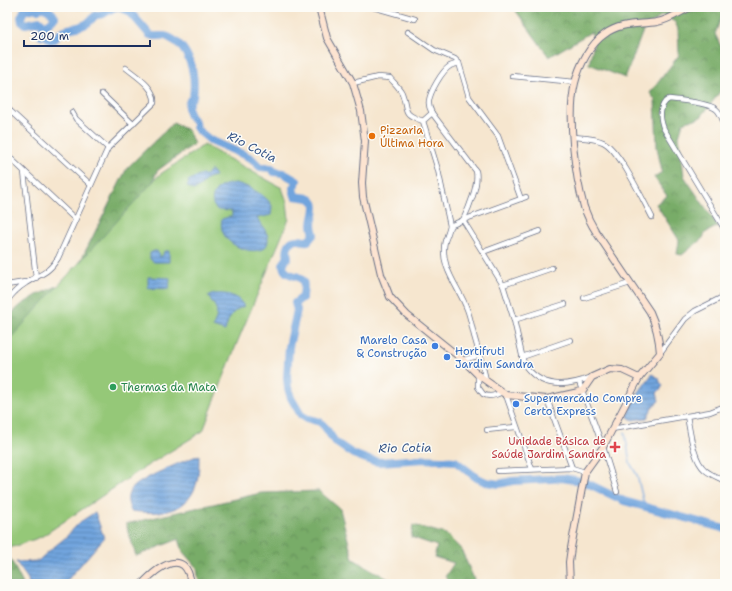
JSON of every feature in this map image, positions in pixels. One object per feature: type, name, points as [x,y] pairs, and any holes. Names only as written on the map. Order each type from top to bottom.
[{"type":"street","points":[[319,7],[327,38],[353,83],[361,111],[365,141],[362,183],[363,197],[375,250],[390,297],[407,316],[463,360],[478,375],[504,394],[532,470]]},
{"type":"street","points":[[373,7],[415,19]]},
{"type":"street","points":[[660,353],[659,340],[654,320],[596,232],[584,208],[573,137],[572,102],[575,82],[580,68],[596,42],[604,34],[627,24],[658,22],[691,7]]},
{"type":"street","points":[[408,32],[434,50],[455,59],[459,63],[469,97],[498,136],[521,199]]},
{"type":"street","points":[[459,63],[444,71],[432,91],[429,100],[429,107],[476,171],[477,179],[463,220]]},
{"type":"street","points":[[7,301],[13,293],[27,282],[36,278],[53,266],[108,148],[152,105],[154,97],[152,93],[145,84],[126,68]]},
{"type":"street","points":[[512,76],[575,82]]},
{"type":"street","points":[[353,83],[378,77],[390,78],[401,91],[406,110],[411,116],[423,121]]},
{"type":"street","points":[[102,94],[133,124]]},
{"type":"street","points":[[725,126],[719,112],[711,107],[698,103],[669,99],[664,102],[662,106],[661,118],[664,129],[725,230]]},
{"type":"street","points":[[7,108],[91,185]]},
{"type":"street","points":[[72,112],[76,119],[108,148]]},
{"type":"street","points":[[423,121],[432,113]]},
{"type":"street","points":[[423,121],[438,170],[450,226],[444,253],[446,265],[466,305],[481,355],[486,380]]},
{"type":"street","points":[[573,137],[595,139],[611,147],[652,217]]},
{"type":"street","points":[[7,155],[76,219]]},
{"type":"street","points":[[24,172],[36,278]]},
{"type":"street","points":[[450,226],[526,197]]},
{"type":"street","points":[[463,220],[503,285],[514,320],[524,364],[528,369],[545,382],[567,384],[579,382],[610,369],[622,370],[639,378]]},
{"type":"street","points":[[482,252],[540,231]]},
{"type":"street","points":[[503,285],[552,268]]},
{"type":"street","points":[[8,285],[27,282]]},
{"type":"street","points":[[584,298],[630,282]]},
{"type":"street","points":[[8,285],[12,288],[13,293]]},
{"type":"street","points":[[570,584],[569,562],[584,475],[603,446],[639,378],[685,319],[695,311],[725,296]]},
{"type":"street","points":[[514,320],[565,304]]},
{"type":"street","points":[[522,357],[571,340]]},
{"type":"street","points":[[463,360],[481,355]]},
{"type":"street","points":[[478,375],[478,387],[483,394],[489,396],[504,394],[547,399],[582,390],[592,377]]},
{"type":"street","points":[[579,382],[603,446],[617,492]]},
{"type":"street","points":[[547,399],[572,468]]},
{"type":"street","points":[[612,429],[710,412],[725,406]]},
{"type":"street","points":[[687,416],[696,456],[700,463],[705,470],[725,481]]},
{"type":"street","points":[[487,430],[516,426]]},
{"type":"street","points":[[498,471],[572,468],[584,475]]},
{"type":"street","points":[[142,584],[163,566],[175,563],[183,565],[188,571],[191,584]]},
{"type":"green space","points":[[518,7],[725,7],[715,34],[725,55],[725,80],[723,80],[722,89],[701,117],[683,123],[679,136],[684,176],[718,226],[705,233],[703,238],[682,255],[677,254],[679,240],[656,204],[667,196],[654,177],[662,172],[657,147],[655,100],[650,93],[679,55],[678,29],[675,22],[662,15],[643,31],[625,78],[589,64],[596,33],[593,37],[591,32],[549,57],[516,11]]},
{"type":"green space","points":[[173,123],[188,130],[194,144],[157,171],[145,202],[7,388],[7,321],[9,316],[21,305],[37,295],[71,280],[127,168]]},
{"type":"green space","name":"Thermas da Mata","points":[[204,145],[282,188],[287,202],[289,219],[237,343],[203,431],[142,469],[41,537],[7,549],[7,342],[159,175]]},
{"type":"green space","points":[[319,491],[340,509],[353,559],[397,584],[199,584],[197,568],[183,552],[179,539],[136,556],[126,524],[261,493]]},
{"type":"green space","points":[[413,525],[446,534],[461,549],[474,579],[472,584],[452,584],[445,577],[454,563],[434,557],[437,546],[411,537]]},
{"type":"green space","points":[[10,558],[23,584],[7,584],[7,559]]},
{"type":"water","points":[[211,170],[215,176],[207,179],[197,189],[193,190],[187,186],[189,183],[188,181],[200,175],[206,175]]},
{"type":"water","points":[[235,183],[261,194],[272,206],[271,215],[257,218],[268,238],[265,247],[259,250],[242,248],[233,244],[226,237],[222,229],[222,219],[232,216],[232,211],[218,210],[213,204],[213,196],[218,189]]},
{"type":"water","points":[[157,251],[160,257],[163,255],[164,251],[169,251],[169,262],[154,262],[150,259],[150,253]]},
{"type":"water","points":[[148,277],[170,278],[169,289],[148,288]]},
{"type":"water","points":[[224,294],[235,297],[244,306],[233,313],[227,323],[225,331],[213,327],[217,314],[214,304],[208,296]]},
{"type":"water","points":[[652,374],[659,378],[663,385],[657,393],[659,401],[653,406],[647,418],[633,420],[628,417],[631,406]]},
{"type":"water","points":[[199,455],[195,488],[190,497],[184,503],[168,511],[131,511],[128,503],[128,496],[134,486],[151,476]]},
{"type":"water","points":[[95,512],[104,538],[64,584],[29,584],[28,579],[16,562],[38,561],[65,538],[80,522]]},
{"type":"waterway","name":"Rio Cotia","points":[[26,7],[27,10],[36,8],[38,10],[42,7],[54,15],[55,17],[44,27],[41,32],[41,36],[46,35],[50,40],[55,39],[62,31],[81,26],[96,15],[103,14],[113,8],[118,7],[129,11],[150,35],[165,36],[176,42],[187,55],[190,63],[194,80],[194,89],[193,97],[188,106],[188,111],[196,123],[196,127],[199,131],[210,140],[251,158],[260,167],[272,168],[274,172],[283,173],[297,181],[293,188],[295,196],[308,198],[314,202],[315,209],[312,224],[314,234],[308,241],[292,241],[287,251],[288,257],[283,264],[284,269],[288,274],[301,278],[304,284],[303,297],[295,303],[297,310],[289,347],[287,377],[291,398],[301,415],[320,422],[335,442],[353,454],[379,462],[424,459],[455,461],[477,478],[486,482],[499,484],[512,481],[562,478],[585,482],[624,501],[725,529]]},
{"type":"waterway","name":"Rio Cotia","points":[[26,7],[21,17],[22,22],[25,24],[40,21],[43,24],[43,28]]},
{"type":"waterway","points":[[625,432],[630,463],[637,475],[644,504],[642,506]]},
{"type":"place","name":"Pizzaria Última Hora","points":[[372,136]]},
{"type":"place","name":"Marelo Casa & Construção","points":[[435,346]]},
{"type":"place","name":"Hortifruti Jardim Sandra","points":[[447,357]]},
{"type":"place","name":"Thermas da Mata","points":[[113,387]]},
{"type":"place","name":"Supermercado Compre Certo Express","points":[[516,404]]},
{"type":"place","name":"Unidade Básica de Saúde Jardim Sandra","points":[[615,447]]}]
